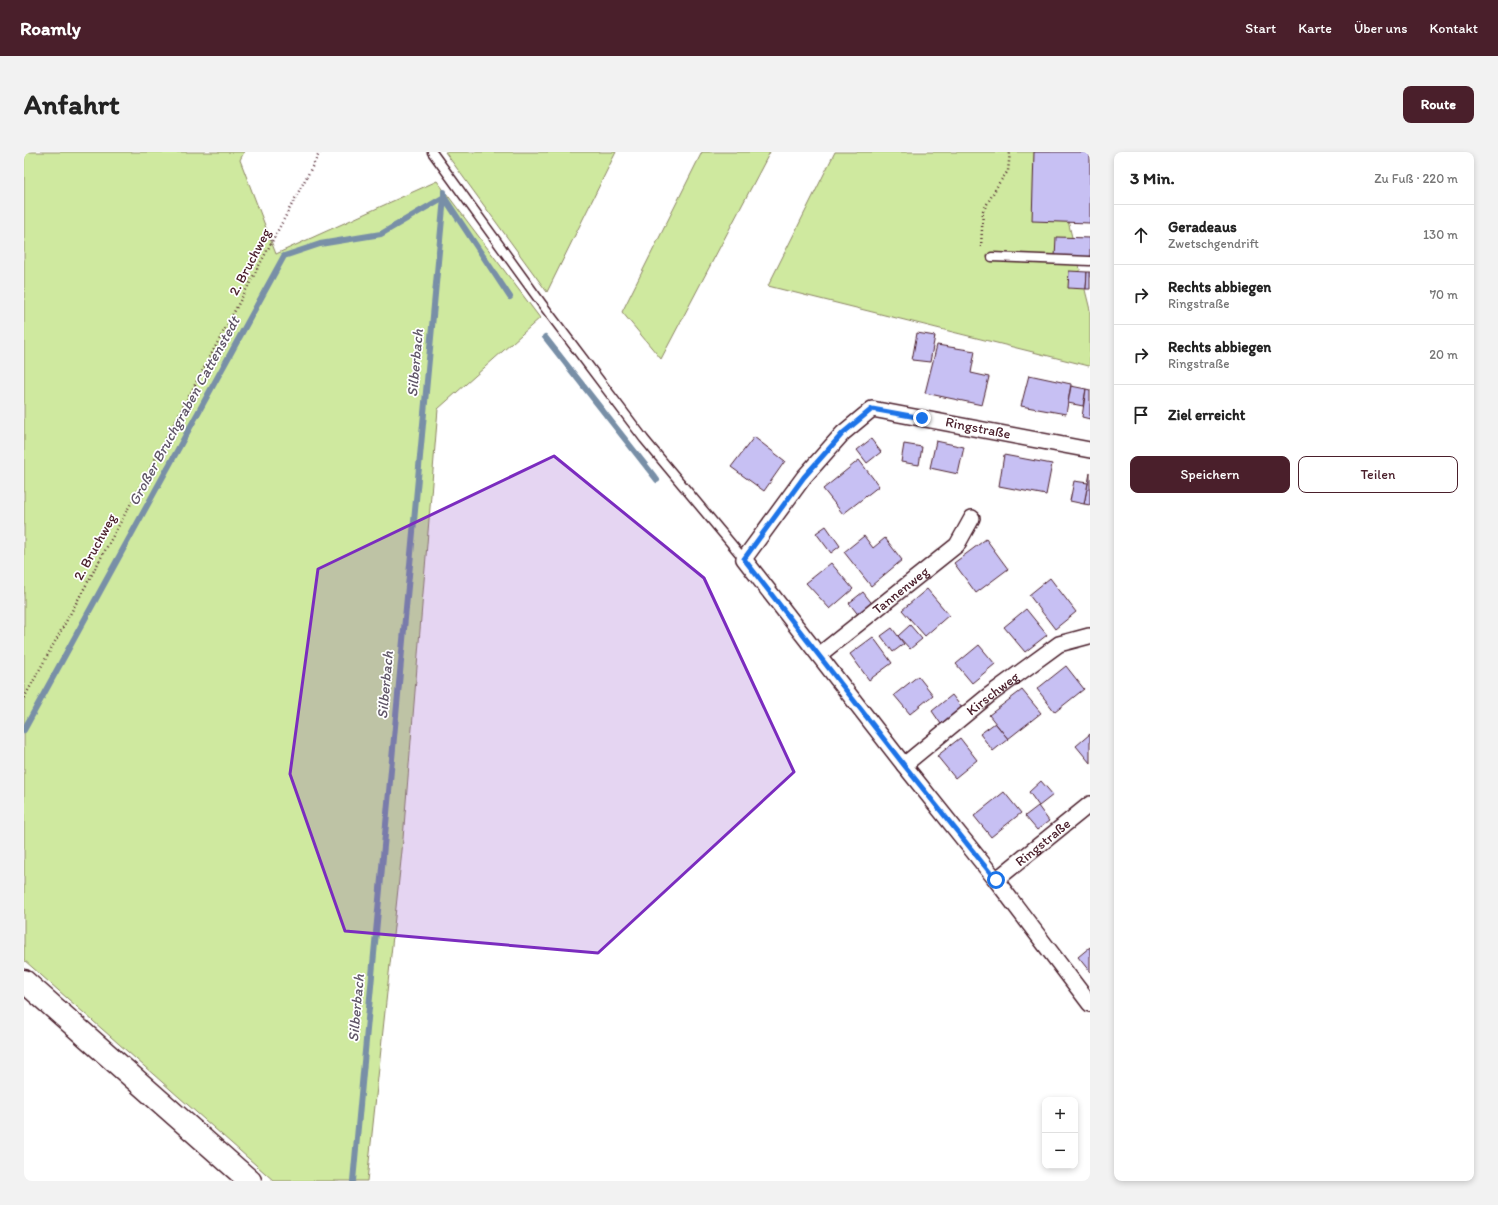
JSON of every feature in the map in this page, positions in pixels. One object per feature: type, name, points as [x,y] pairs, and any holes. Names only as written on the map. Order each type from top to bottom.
[{"type":"main road","points":[[24,981],[250,1181]]},
{"type":"street","name":"Ringstraße","points":[[744,559],[804,477],[843,433],[872,409],[1090,450]]},
{"type":"street","name":"Tannenweg","points":[[819,654],[956,545],[972,518]]},
{"type":"street","points":[[744,559],[904,765],[996,880],[1090,1004]]},
{"type":"street","name":"Kirschweg","points":[[904,765],[988,696],[1059,644],[1089,636]]},
{"type":"street","name":"Ringstraße","points":[[996,880],[1090,804]]},
{"type":"lane","points":[[432,152],[542,304],[644,439],[744,559]]},
{"type":"lane","points":[[992,257],[1090,261]]},
{"type":"path","name":"2. Bruchweg","points":[[24,698],[152,465],[320,152]]},
{"type":"path","points":[[992,257],[981,258],[983,211],[999,183],[1008,171],[1010,152]]},
{"type":"highlighted area","points":[[554,456],[704,578],[794,772],[598,953],[345,931],[290,774],[318,569]]},
{"type":"green space","points":[[24,152],[244,152],[240,160],[276,254],[437,181],[540,318],[438,409],[402,851],[367,1181],[274,1181],[24,960]]},
{"type":"green space","points":[[445,152],[616,152],[547,292]]},
{"type":"green space","points":[[702,152],[770,152],[661,359],[622,312]]},
{"type":"green space","points":[[835,152],[1051,152],[1090,310],[1089,366],[768,286]]},
{"type":"building","points":[[1034,152],[1090,152],[1090,223],[1032,221]]},
{"type":"building","points":[[1056,237],[1090,238],[1090,258],[1055,257]]},
{"type":"building","points":[[1069,271],[1087,272],[1086,289],[1068,288]]},
{"type":"building","points":[[1087,272],[1090,272],[1090,289],[1086,289]]},
{"type":"building","points":[[917,333],[935,336],[930,362],[912,360]]},
{"type":"building","points":[[937,345],[975,351],[971,373],[989,377],[982,405],[925,393]]},
{"type":"building","points":[[1029,375],[1071,384],[1066,414],[1021,406]]},
{"type":"building","points":[[1071,386],[1086,389],[1083,406],[1068,403]]},
{"type":"building","points":[[1086,389],[1090,390],[1090,419],[1082,417]]},
{"type":"building","points":[[754,437],[785,461],[764,491],[731,467]]},
{"type":"building","points":[[871,439],[881,452],[867,463],[857,450]]},
{"type":"building","points":[[936,441],[964,447],[958,474],[930,468]]},
{"type":"building","points":[[904,444],[922,447],[919,465],[901,462]]},
{"type":"building","points":[[1004,455],[1052,464],[1046,495],[999,486]]},
{"type":"building","points":[[859,460],[879,486],[843,514],[823,489]]},
{"type":"building","points":[[1090,473],[1090,505],[1084,504]]},
{"type":"building","points":[[1074,481],[1088,483],[1084,504],[1070,501]]},
{"type":"building","points":[[826,526],[840,546],[831,553],[816,533]]},
{"type":"building","points":[[864,536],[873,548],[885,538],[902,560],[871,586],[844,552]]},
{"type":"building","points":[[986,539],[1008,569],[976,593],[954,563]]},
{"type":"building","points":[[831,563],[853,589],[830,609],[806,583]]},
{"type":"building","points":[[1050,578],[1076,612],[1055,629],[1029,595]]},
{"type":"building","points":[[927,589],[949,615],[925,636],[902,610]]},
{"type":"building","points":[[863,592],[874,606],[860,617],[849,603]]},
{"type":"building","points":[[1026,609],[1047,635],[1025,652],[1004,627]]},
{"type":"building","points":[[910,625],[922,639],[910,649],[898,636]]},
{"type":"building","points":[[892,628],[904,644],[893,652],[881,636]]},
{"type":"building","points":[[873,637],[892,663],[869,680],[850,654]]},
{"type":"building","points":[[979,645],[995,664],[972,683],[956,664]]},
{"type":"building","points":[[1066,666],[1084,689],[1055,712],[1037,689]]},
{"type":"building","points":[[918,676],[933,695],[910,714],[894,695]]},
{"type":"building","points":[[1022,690],[1041,713],[1008,739],[989,715]]},
{"type":"building","points":[[952,695],[962,708],[941,724],[932,711]]},
{"type":"building","points":[[995,723],[1008,739],[993,751],[980,734]]},
{"type":"building","points":[[1090,734],[1090,763],[1076,746]]},
{"type":"building","points":[[960,738],[977,760],[955,778],[937,756]]},
{"type":"building","points":[[1041,781],[1053,795],[1039,806],[1029,792]]},
{"type":"building","points":[[1004,792],[1021,813],[991,837],[974,816]]},
{"type":"building","points":[[1038,806],[1049,821],[1037,830],[1025,816]]},
{"type":"building","points":[[1090,947],[1090,972],[1078,957]]},
{"type":"waterway","name":"Silberbach","points":[[353,1181],[444,192]]},
{"type":"waterway","name":"Großer Bruchgraben Cattenstedt","points":[[24,730],[284,256],[320,244],[381,234],[444,197],[510,297]]},
{"type":"waterway","points":[[545,337],[657,480]]},
{"type":"route","points":[[922,418],[872,409],[843,433],[804,477],[744,559],[904,765],[996,880]]}]
